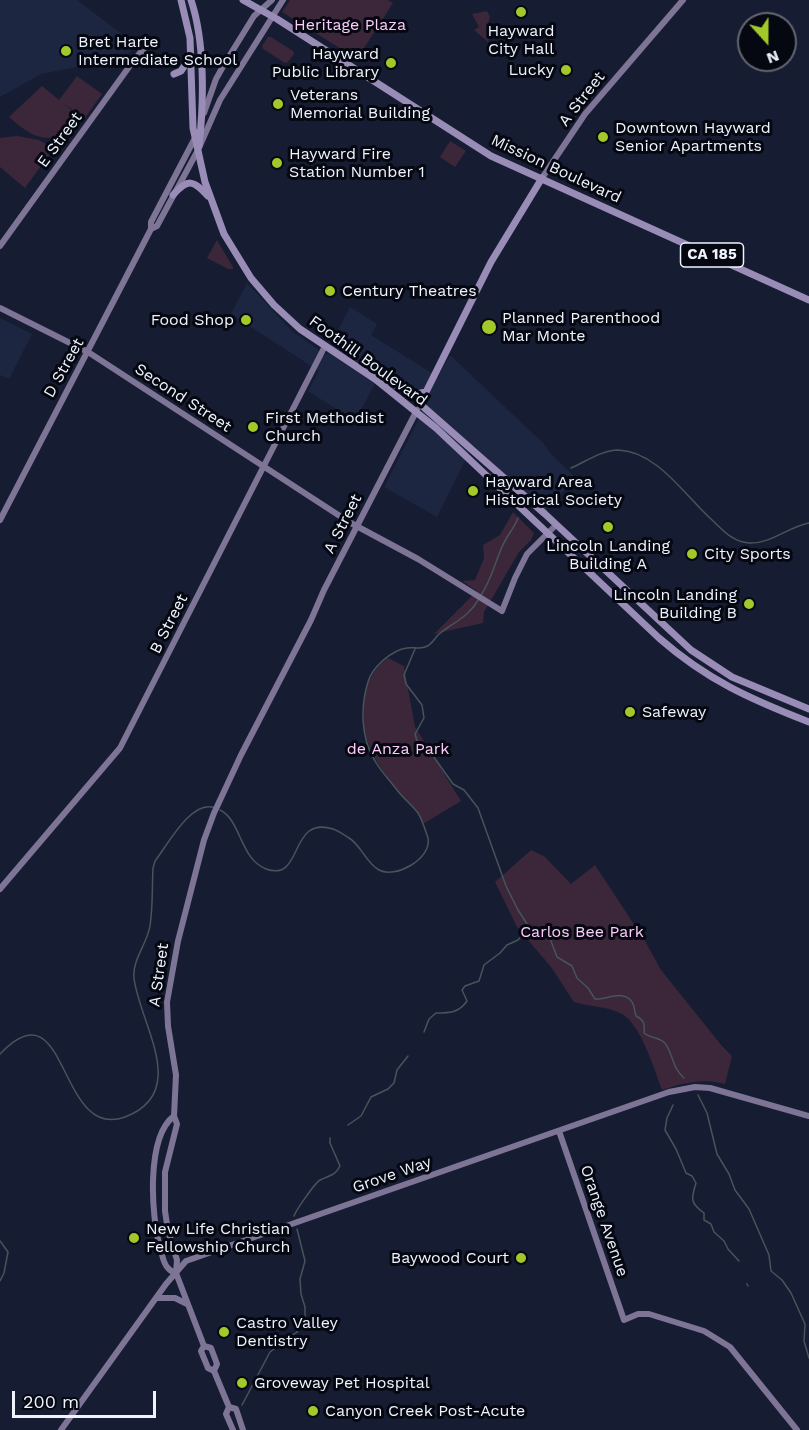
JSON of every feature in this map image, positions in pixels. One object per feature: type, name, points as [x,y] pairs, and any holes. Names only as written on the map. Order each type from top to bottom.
[{"type":"main road","name":"Foothill Boulevard","points":[[181,0],[189,27],[192,117],[209,197],[227,240],[251,278],[284,314],[325,346],[364,371],[416,412],[659,638],[715,680],[753,700],[809,722]]},
{"type":"main road","name":"Foothill Boulevard","points":[[191,0],[199,33],[202,122],[198,150]]},
{"type":"main road","name":"Mission Boulevard","points":[[243,0],[491,156],[809,300]]},
{"type":"main road","name":"D Street","points":[[0,520],[151,230],[151,222],[195,138],[206,105],[225,63],[254,16],[272,0]]},
{"type":"main road","name":"D Street","points":[[151,230],[157,226],[198,150],[219,100],[283,0]]},
{"type":"main road","name":"A Street","points":[[174,1116],[167,1121],[161,1138],[152,1186],[153,1213],[158,1241],[167,1268],[176,1273],[177,1260],[166,1220],[164,1187],[167,1163],[177,1124],[174,1116],[176,1075],[168,1026],[168,995],[178,941],[204,840],[214,813],[490,262],[585,114],[683,0]]},
{"type":"main road","name":"E Street","points":[[0,246],[134,60],[144,52]]},
{"type":"main road","points":[[174,74],[181,71],[191,56]]},
{"type":"main road","points":[[173,195],[180,187],[190,182],[199,186],[209,197]]},
{"type":"main road","name":"Second Street","points":[[0,308],[88,352],[356,527],[418,559],[502,611],[527,554],[548,533]]},
{"type":"main road","name":"B Street","points":[[0,889],[120,748],[325,346]]},
{"type":"main road","points":[[364,371],[416,394],[426,392]]},
{"type":"main road","name":"Foothill Boulevard","points":[[420,404],[556,525],[667,629],[700,656],[751,686],[809,709]]},
{"type":"main road","points":[[548,533],[556,525]]},
{"type":"main road","name":"Grove Way","points":[[61,1430],[156,1298],[186,1261],[669,1092],[695,1087],[712,1088],[809,1116]]},
{"type":"main road","name":"Orange Avenue","points":[[559,1131],[624,1320],[638,1314],[649,1314],[704,1331],[719,1339],[730,1347],[797,1430]]},
{"type":"main road","points":[[176,1273],[204,1346],[201,1352],[208,1368],[214,1371],[229,1407],[226,1414],[233,1430]]},
{"type":"main road","points":[[156,1298],[176,1298],[189,1305]]},
{"type":"main road","points":[[204,1346],[211,1348],[217,1364],[214,1371]]},
{"type":"main road","points":[[229,1407],[236,1409],[243,1430]]},
{"type":"shaded area","name":"Bret Harte Intermediate School","points":[[0,0],[77,0],[136,45],[126,57],[41,74],[0,97]]},
{"type":"shaded area","points":[[247,283],[292,331],[326,355],[350,307],[377,324],[371,335],[438,377],[450,355],[543,443],[576,478],[545,511],[473,445],[437,517],[384,487],[427,403],[381,372],[355,421],[308,391],[319,371],[231,314]]},
{"type":"shaded area","points":[[0,318],[32,334],[9,379],[0,375]]},
{"type":"green space","name":"Heritage Plaza","points":[[290,0],[388,0],[393,3],[357,59],[282,12]]},
{"type":"green space","points":[[487,11],[490,17],[487,26],[493,31],[488,42],[474,30],[479,27],[472,14]]},
{"type":"green space","points":[[268,37],[293,51],[294,54],[288,62],[285,63],[263,49],[262,46]]},
{"type":"green space","points":[[77,76],[102,94],[85,118],[63,103],[83,119],[69,137],[36,136],[9,117],[42,86],[59,100]]},
{"type":"green space","points":[[17,136],[39,140],[54,148],[25,188],[0,167],[0,138]]},
{"type":"green space","points":[[450,141],[466,151],[455,167],[440,157]]},
{"type":"green space","points":[[217,240],[233,269],[228,269],[207,258]]},
{"type":"green space","points":[[513,512],[534,533],[531,540],[519,552],[484,612],[483,623],[434,634],[477,591],[462,581],[475,580],[484,558],[483,545],[500,535]]},
{"type":"green space","name":"de Anza Park","points":[[388,658],[404,666],[415,727],[461,801],[423,824],[417,812],[378,763],[364,728],[364,701],[369,682],[374,672]]},
{"type":"green space","name":"Carlos Bee Park","points":[[531,850],[544,856],[571,884],[595,865],[645,941],[661,970],[732,1056],[725,1084],[709,1081],[693,1082],[662,1090],[646,1047],[628,1018],[615,1011],[574,1002],[551,967],[517,927],[495,882]]},
{"type":"waterway","points":[[571,468],[600,454],[618,450],[632,452],[658,466],[723,531],[743,542],[765,541],[809,523]]},
{"type":"waterway","points":[[481,595],[518,518]]},
{"type":"waterway","points":[[220,810],[232,822],[251,857],[266,869],[278,871],[286,867],[302,839],[309,831],[319,827],[333,829],[349,838],[379,870],[394,872],[418,860],[428,846],[428,838],[418,813],[399,793],[370,752],[363,723],[365,692],[370,676],[383,660],[401,649],[423,648],[429,645],[438,635],[470,611],[479,599]]},
{"type":"waterway","points":[[415,649],[404,675],[406,684],[422,705],[424,718],[415,734],[417,741],[431,753],[453,784],[464,790],[478,808],[506,886],[529,927]]},
{"type":"waterway","points":[[0,1054],[22,1037],[39,1037],[52,1048],[86,1107],[103,1118],[125,1117],[145,1106],[155,1091],[158,1074],[156,1055],[138,996],[134,971],[150,926],[153,868],[155,861],[189,816],[206,807],[215,808]]},
{"type":"waterway","points":[[424,1032],[429,1019],[436,1013],[453,1012],[461,1008],[467,1001],[462,990],[465,986],[479,981],[484,965],[507,945],[518,940],[529,927]]},
{"type":"waterway","points":[[530,927],[548,933],[557,957],[572,966],[577,978],[588,988],[595,999],[620,996],[629,998],[636,1016],[643,1023],[644,1033],[666,1044],[676,1067],[684,1078]]},
{"type":"waterway","points":[[348,1125],[361,1116],[371,1097],[388,1089],[394,1083],[397,1070],[408,1056]]},
{"type":"waterway","points":[[698,1095],[707,1113],[717,1154],[735,1190],[749,1209],[769,1255],[771,1271],[782,1280],[791,1293],[805,1324],[804,1341],[809,1358]]},
{"type":"waterway","points":[[673,1105],[665,1130],[686,1173],[692,1176],[696,1183],[694,1203],[704,1213],[704,1220],[711,1224],[714,1232],[739,1261]]},
{"type":"waterway","points":[[294,1216],[318,1182],[334,1174],[340,1166],[330,1138]]},
{"type":"waterway","points":[[242,1405],[270,1352],[297,1332],[305,1320],[300,1279],[305,1261],[297,1229]]},
{"type":"waterway","points":[[0,1241],[8,1252],[0,1281]]},
{"type":"place","name":"Hayward City Hall","points":[[521,12]]},
{"type":"place","name":"Bret Harte Intermediate School","points":[[66,51]]},
{"type":"place","name":"Hayward Public Library","points":[[391,63]]},
{"type":"place","name":"Lucky","points":[[566,70]]},
{"type":"place","name":"Veterans Memorial Building","points":[[278,104]]},
{"type":"place","name":"Downtown Hayward Senior Apartments","points":[[603,137]]},
{"type":"place","name":"Hayward Fire Station Number 1","points":[[277,163]]},
{"type":"place","name":"Century Theatres","points":[[330,291]]},
{"type":"place","name":"Food Shop","points":[[246,320]]},
{"type":"place","name":"Planned Parenthood Mar Monte","points":[[489,327]]},
{"type":"place","name":"First Methodist Church","points":[[253,427]]},
{"type":"place","name":"Hayward Area Historical Society","points":[[473,491]]},
{"type":"place","name":"Lincoln Landing Building A","points":[[608,527]]},
{"type":"place","name":"City Sports","points":[[692,554]]},
{"type":"place","name":"Lincoln Landing Building B","points":[[749,604]]},
{"type":"place","name":"Safeway","points":[[630,712]]},
{"type":"place","name":"New Life Christian Fellowship Church","points":[[134,1238]]},
{"type":"place","name":"Baywood Court","points":[[521,1258]]},
{"type":"place","name":"Castro Valley Dentistry","points":[[224,1332]]},
{"type":"place","name":"Groveway Pet Hospital","points":[[242,1383]]},
{"type":"place","name":"Canyon Creek Post-Acute","points":[[313,1411]]}]
